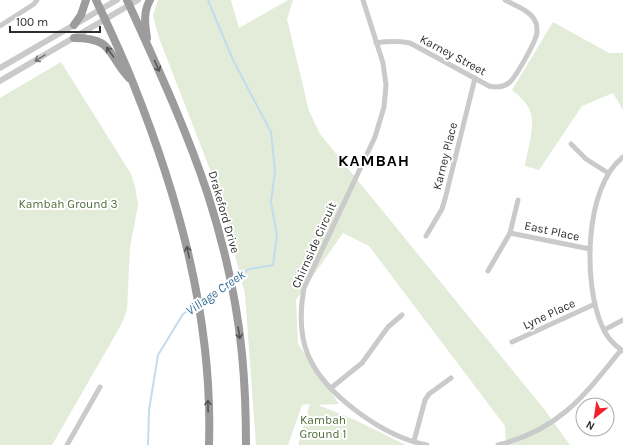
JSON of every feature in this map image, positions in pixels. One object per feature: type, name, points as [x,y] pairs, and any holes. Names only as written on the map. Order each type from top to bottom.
[{"type":"highway","points":[[74,25],[83,10],[86,0]]},
{"type":"highway","points":[[96,0],[134,83],[153,133],[187,245],[202,324],[208,386],[209,445]]},
{"type":"highway","points":[[147,44],[145,16],[150,0]]},
{"type":"highway","name":"Drakeford Drive","points":[[128,3],[170,94],[194,155],[208,196],[226,261],[242,353],[246,445]]},
{"type":"highway","points":[[74,38],[94,39],[105,45],[112,53],[120,68],[134,83]]},
{"type":"street","points":[[0,26],[34,4],[37,0]]},
{"type":"street","points":[[0,68],[116,0]]},
{"type":"street","points":[[0,81],[74,38],[128,3],[138,0]]},
{"type":"street","name":"Chirnside Circuit","points":[[362,0],[382,63],[386,85],[384,107],[381,122],[375,137],[304,288],[301,304],[301,327],[306,349],[315,368],[331,388],[362,415],[387,431],[414,442],[427,445]]},
{"type":"street","name":"Karney Street","points":[[376,43],[389,41],[410,43],[493,87],[503,86],[515,76],[535,40],[537,29],[534,18],[530,14],[505,0]]},
{"type":"street","name":"Karney Place","points":[[426,236],[442,209],[475,78]]},
{"type":"street","points":[[571,144],[586,159],[608,173]]},
{"type":"street","points":[[498,445],[534,432],[558,418],[571,408],[622,351],[611,341],[604,330],[598,314],[590,270],[590,249],[593,219],[603,183],[608,173],[623,157]]},
{"type":"street","name":"East Place","points":[[488,271],[510,233],[518,200]]},
{"type":"street","name":"East Place","points":[[510,233],[590,249]]},
{"type":"street","name":"Lyne Place","points":[[512,342],[595,304]]},
{"type":"street","points":[[331,388],[362,364],[388,328],[402,315]]},
{"type":"street","points":[[604,330],[623,320]]},
{"type":"street","points":[[414,442],[425,400],[429,394],[451,378]]},
{"type":"street","points":[[67,445],[100,387]]},
{"type":"green space","name":"Kambah Ground 1","points":[[158,0],[231,0],[239,28],[288,0],[293,0],[287,19],[309,111],[320,134],[544,409],[570,445],[506,445],[505,426],[369,246],[343,233],[296,300],[298,344],[339,404],[318,405],[355,420],[406,445],[298,445],[310,404],[302,405],[288,445],[256,445],[245,294],[218,190],[159,38],[153,15]]},
{"type":"green space","points":[[553,22],[609,53],[623,53],[623,110],[613,93],[582,106],[539,170],[525,166],[532,131],[532,117],[527,105],[512,90]]},
{"type":"green space","name":"Kambah Ground 3","points":[[61,62],[131,174],[135,186],[138,205],[130,247],[127,310],[121,325],[52,445],[0,445],[0,98]]},
{"type":"waterway","name":"Village Creek","points":[[208,0],[233,60],[271,132],[275,171],[271,202],[277,235],[273,265],[249,269],[232,280]]},
{"type":"waterway","name":"Village Creek","points":[[201,301],[229,282]]},
{"type":"waterway","name":"Village Creek","points":[[148,445],[149,410],[158,355],[183,314],[196,305]]},
{"type":"district","name":"KAMBAH","points":[[374,160]]}]
